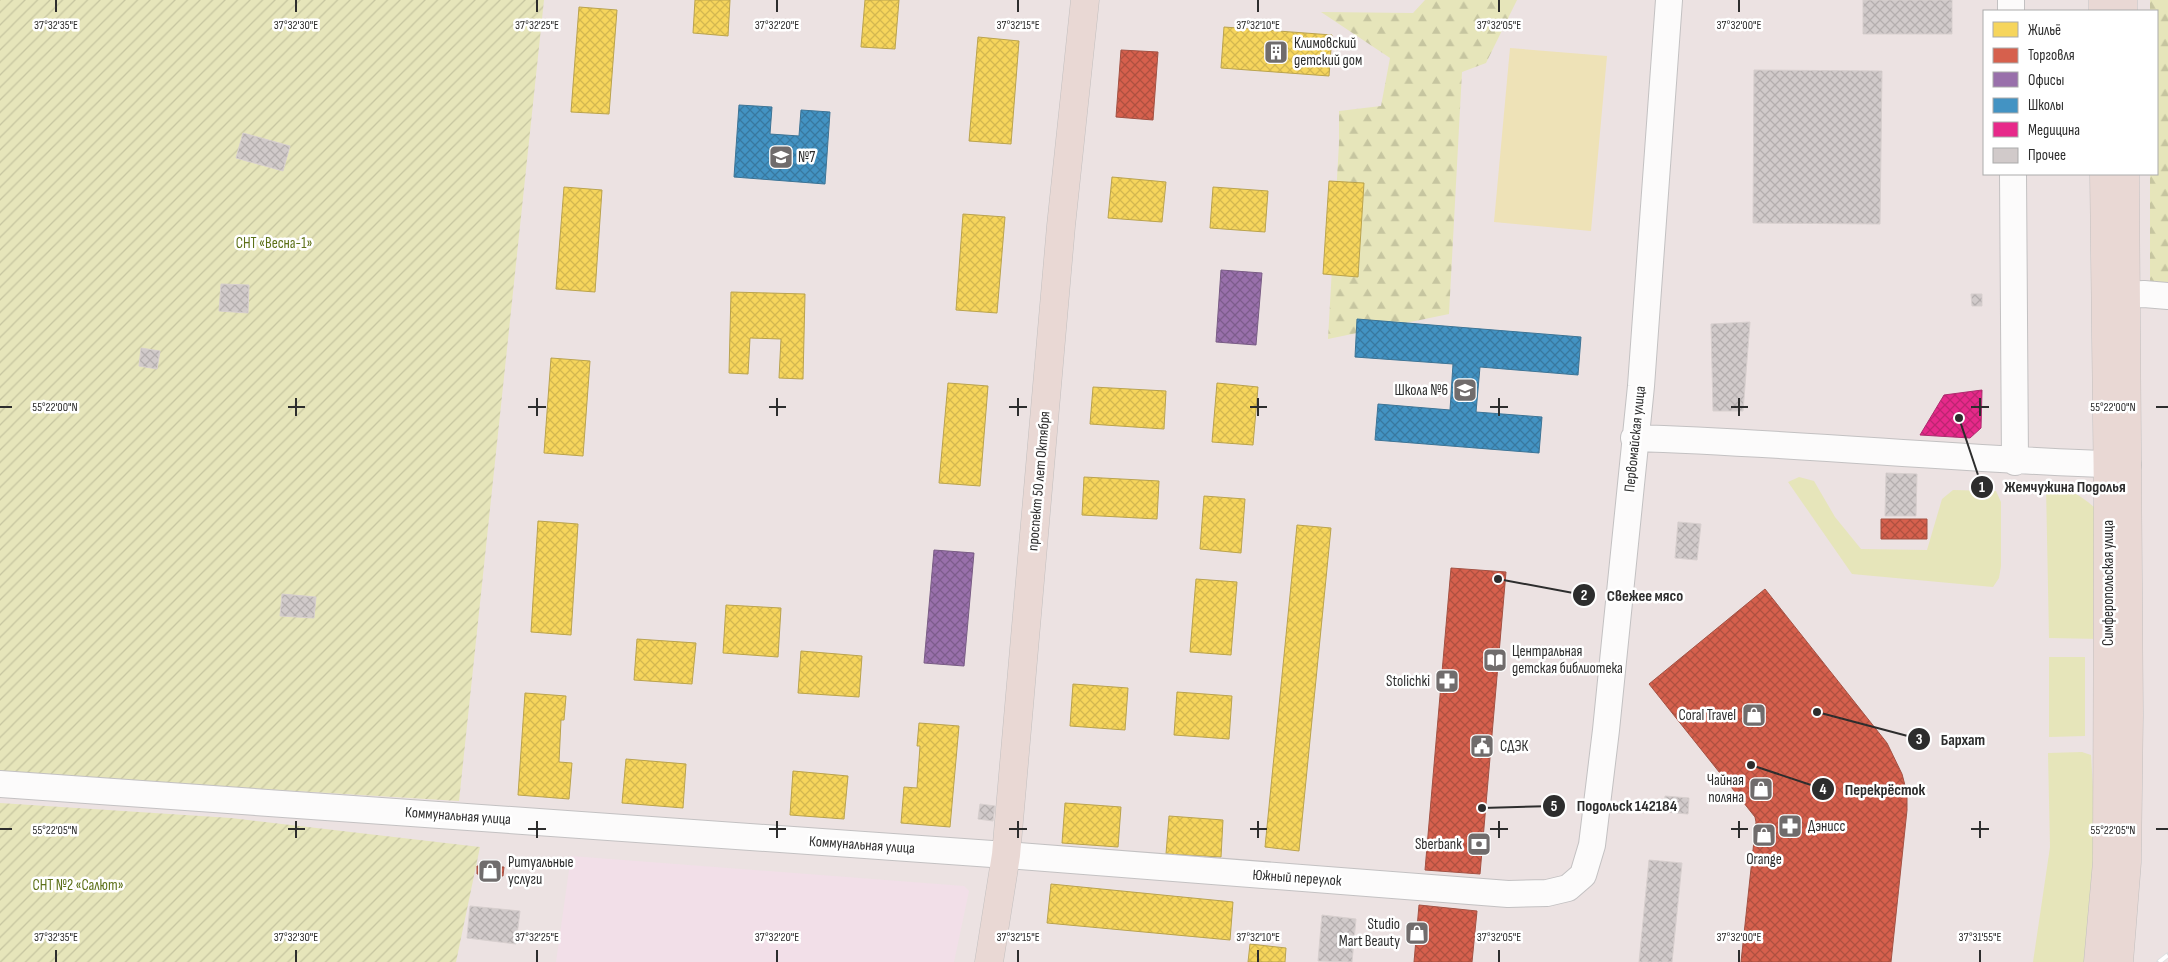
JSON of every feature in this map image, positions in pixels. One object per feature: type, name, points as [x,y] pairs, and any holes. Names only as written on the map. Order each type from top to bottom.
[{"type":"main road","name":"проспект 50 лет Октября","points":[[989,962],[1006,855],[1059,246],[1085,0]]},
{"type":"main road","name":"Симферопольская улица","points":[[2104,175],[2129,676],[2127,862],[2119,962]]},
{"type":"main road","name":"Симферопольская улица","points":[[2098,962],[2107,862],[2118,465],[2127,295],[2125,175]]},
{"type":"street","name":"Первомайская улица","points":[[1583,875],[1592,845],[1606,730],[1634,438],[1641,386],[1669,0]]},
{"type":"street","points":[[2013,175],[2015,462]]},
{"type":"street","points":[[2127,295],[2168,296]]},
{"type":"street","points":[[1634,438],[1707,440],[2015,462],[2118,465]]},
{"type":"street","name":"Коммунальная улица","points":[[0,784],[1006,855]]},
{"type":"street","name":"Южный переулок","points":[[1006,855],[1508,894],[1547,893],[1568,888],[1583,875]]},
{"type":"shaded area","points":[[1510,48],[1607,56],[1591,231],[1494,222]]},
{"type":"shaded area","points":[[571,856],[964,886],[969,891],[954,962],[556,962]]},
{"type":"green space","name":"СНТ «Весна-1»","points":[[0,0],[544,0],[459,801],[0,773]]},
{"type":"green space","points":[[1425,0],[1517,0],[1486,63],[1462,72],[1449,314],[1328,339],[1339,143],[1339,111],[1381,106],[1390,58],[1321,12],[1413,13]]},
{"type":"green space","points":[[2150,0],[2168,0],[2168,286],[2150,285],[2150,175],[2158,175],[2158,10],[2150,10]]},
{"type":"green space","points":[[1799,477],[1814,481],[1835,517],[1861,549],[1927,550],[1942,499],[1953,490],[1996,491],[2001,502],[2001,566],[1999,578],[1993,587],[1852,574],[1788,482]]},
{"type":"green space","points":[[2046,486],[2077,494],[2102,514],[2102,639],[2049,638]]},
{"type":"green space","points":[[2049,657],[2085,657],[2085,736],[2049,737]]},
{"type":"green space","points":[[2082,752],[2091,755],[2097,852],[2089,962],[2033,962],[2050,847],[2048,753]]},
{"type":"green space","name":"СНТ №2 «Салют»","points":[[0,803],[231,818],[480,847],[456,962],[0,962]]},
{"type":"building: Жильё","points":[[695,0],[730,0],[728,36],[693,33]]},
{"type":"building: Жильё","points":[[865,0],[899,0],[895,49],[861,47]]},
{"type":"building: Жильё","points":[[579,7],[617,10],[609,114],[571,112]]},
{"type":"building: Жильё","name":"Климовский детский дом","points":[[1224,27],[1332,35],[1329,76],[1221,68]]},
{"type":"building: Жильё","points":[[978,37],[1019,41],[1011,144],[969,141]]},
{"type":"building: Жильё","points":[[1112,177],[1166,182],[1162,222],[1108,218]]},
{"type":"building: Жильё","points":[[1329,181],[1364,183],[1358,277],[1323,274]]},
{"type":"building: Жильё","points":[[564,187],[602,190],[595,292],[556,289]]},
{"type":"building: Жильё","points":[[1213,187],[1268,191],[1265,232],[1210,228]]},
{"type":"building: Жильё","points":[[963,214],[1005,217],[997,313],[956,310]]},
{"type":"building: Жильё","points":[[731,292],[805,294],[803,379],[779,378],[781,339],[750,338],[748,374],[729,373]]},
{"type":"building: Жильё","points":[[551,358],[590,361],[583,456],[544,453]]},
{"type":"building: Жильё","points":[[948,383],[988,386],[980,486],[939,483]]},
{"type":"building: Жильё","points":[[1217,383],[1258,387],[1253,445],[1212,442]]},
{"type":"building: Жильё","points":[[1093,387],[1166,391],[1164,429],[1090,424]]},
{"type":"building: Жильё","points":[[1084,477],[1159,481],[1157,519],[1082,515]]},
{"type":"building: Жильё","points":[[1204,496],[1245,499],[1241,553],[1200,549]]},
{"type":"building: Жильё","points":[[538,521],[578,524],[571,635],[531,632]]},
{"type":"building: Жильё","points":[[1297,525],[1331,528],[1299,851],[1265,847]]},
{"type":"building: Жильё","points":[[1196,579],[1237,582],[1231,655],[1190,652]]},
{"type":"building: Жильё","points":[[726,605],[781,608],[778,657],[723,653]]},
{"type":"building: Жильё","points":[[637,639],[696,643],[692,684],[634,680]]},
{"type":"building: Жильё","points":[[801,651],[862,656],[859,697],[798,693]]},
{"type":"building: Жильё","points":[[1073,684],[1128,688],[1125,730],[1070,726]]},
{"type":"building: Жильё","points":[[1177,692],[1232,696],[1229,739],[1174,735]]},
{"type":"building: Жильё","points":[[525,693],[566,696],[564,720],[561,720],[559,762],[572,763],[569,799],[518,795]]},
{"type":"building: Жильё","points":[[919,723],[959,726],[950,827],[901,823],[904,787],[917,788],[920,746],[917,746]]},
{"type":"building: Жильё","points":[[626,759],[686,764],[683,808],[622,803]]},
{"type":"building: Жильё","points":[[793,771],[848,776],[844,819],[790,815]]},
{"type":"building: Жильё","points":[[1065,803],[1121,807],[1118,847],[1062,843]]},
{"type":"building: Жильё","points":[[1169,816],[1223,820],[1221,857],[1166,854]]},
{"type":"building: Жильё","points":[[1051,884],[1233,902],[1230,940],[1047,923]]},
{"type":"building: Жильё","points":[[1250,944],[1286,948],[1285,962],[1248,962]]},
{"type":"building: Торговля","points":[[1121,50],[1158,52],[1153,120],[1116,117]]},
{"type":"building: Торговля","points":[[1881,519],[1927,519],[1927,539],[1881,539]]},
{"type":"building: Торговля","points":[[1451,568],[1506,572],[1480,874],[1425,870]]},
{"type":"building: Торговля","points":[[1765,589],[1887,743],[1902,774],[1907,793],[1907,810],[1891,962],[1741,962],[1755,817],[1649,684]]},
{"type":"building: Торговля","name":"Ритуальные услуги","points":[[477,866],[504,867],[503,876],[477,874]]},
{"type":"building: Торговля","points":[[1419,905],[1477,911],[1472,962],[1414,962]]},
{"type":"building: Офисы","points":[[1221,270],[1262,273],[1256,345],[1216,342]]},
{"type":"building: Офисы","points":[[934,550],[974,553],[964,666],[924,663]]},
{"type":"building: Школы","name":"№7","points":[[739,105],[772,107],[770,134],[799,136],[801,110],[830,112],[825,184],[734,177]]},
{"type":"building: Школы","name":"Школа №6","points":[[1357,319],[1581,337],[1578,375],[1480,367],[1476,412],[1542,417],[1539,453],[1375,440],[1378,404],[1450,410],[1453,364],[1355,357]]},
{"type":"building: Медицина","points":[[1982,390],[1981,428],[1970,438],[1920,435],[1944,395]]},
{"type":"building: Прочее","points":[[1863,0],[1952,0],[1952,34],[1863,34]]},
{"type":"building: Прочее","points":[[1754,70],[1882,71],[1880,224],[1753,223]]},
{"type":"building: Прочее","points":[[243,133],[290,146],[283,171],[236,158]]},
{"type":"building: Прочее","points":[[221,284],[249,285],[248,313],[219,311]]},
{"type":"building: Прочее","points":[[1971,294],[1982,294],[1982,306],[1972,306]]},
{"type":"building: Прочее","points":[[1750,322],[1743,411],[1713,411],[1711,324]]},
{"type":"building: Прочее","points":[[141,348],[160,351],[157,369],[139,366]]},
{"type":"building: Прочее","points":[[1886,473],[1917,474],[1916,516],[1885,516]]},
{"type":"building: Прочее","points":[[1678,522],[1701,524],[1697,560],[1675,558]]},
{"type":"building: Прочее","points":[[282,594],[316,597],[314,618],[280,616]]},
{"type":"building: Прочее","points":[[1665,796],[1689,798],[1688,814],[1664,812]]},
{"type":"building: Прочее","points":[[980,804],[995,806],[993,821],[978,819]]},
{"type":"building: Прочее","points":[[1649,860],[1682,863],[1672,962],[1639,962]]},
{"type":"building: Прочее","points":[[470,906],[520,911],[516,944],[467,938]]},
{"type":"building: Прочее","points":[[1322,915],[1356,919],[1352,962],[1318,961]]},
{"type":"railway","points":[[2159,962],[2168,955]]},
{"type":"place","name":"Климовский детский дом","points":[[1276,52]]},
{"type":"place","name":"№7","points":[[781,157]]},
{"type":"place","name":"Школа №6","points":[[1465,390]]},
{"type":"place","name":"Жемчужина Подолья","points":[[1959,418]]},
{"type":"place","name":"Свежее мясо","points":[[1498,579]]},
{"type":"place","name":"Центральная детская библиотека","points":[[1495,660]]},
{"type":"place","name":"Stolichki","points":[[1447,681]]},
{"type":"place","name":"Бархат","points":[[1817,712]]},
{"type":"place","name":"Coral Travel","points":[[1754,715]]},
{"type":"place","name":"СДЭК","points":[[1482,746]]},
{"type":"place","name":"Перекрёсток","points":[[1751,765]]},
{"type":"place","name":"Чайная поляна","points":[[1761,789]]},
{"type":"place","name":"Подольск 142184","points":[[1482,808]]},
{"type":"place","name":"Дэнисс","points":[[1790,826]]},
{"type":"place","name":"Orange","points":[[1764,835]]},
{"type":"place","name":"Sberbank","points":[[1479,844]]},
{"type":"place","name":"Ритуальные услуги","points":[[490,871]]},
{"type":"place","name":"Studio Mart Beauty","points":[[1417,933]]}]
